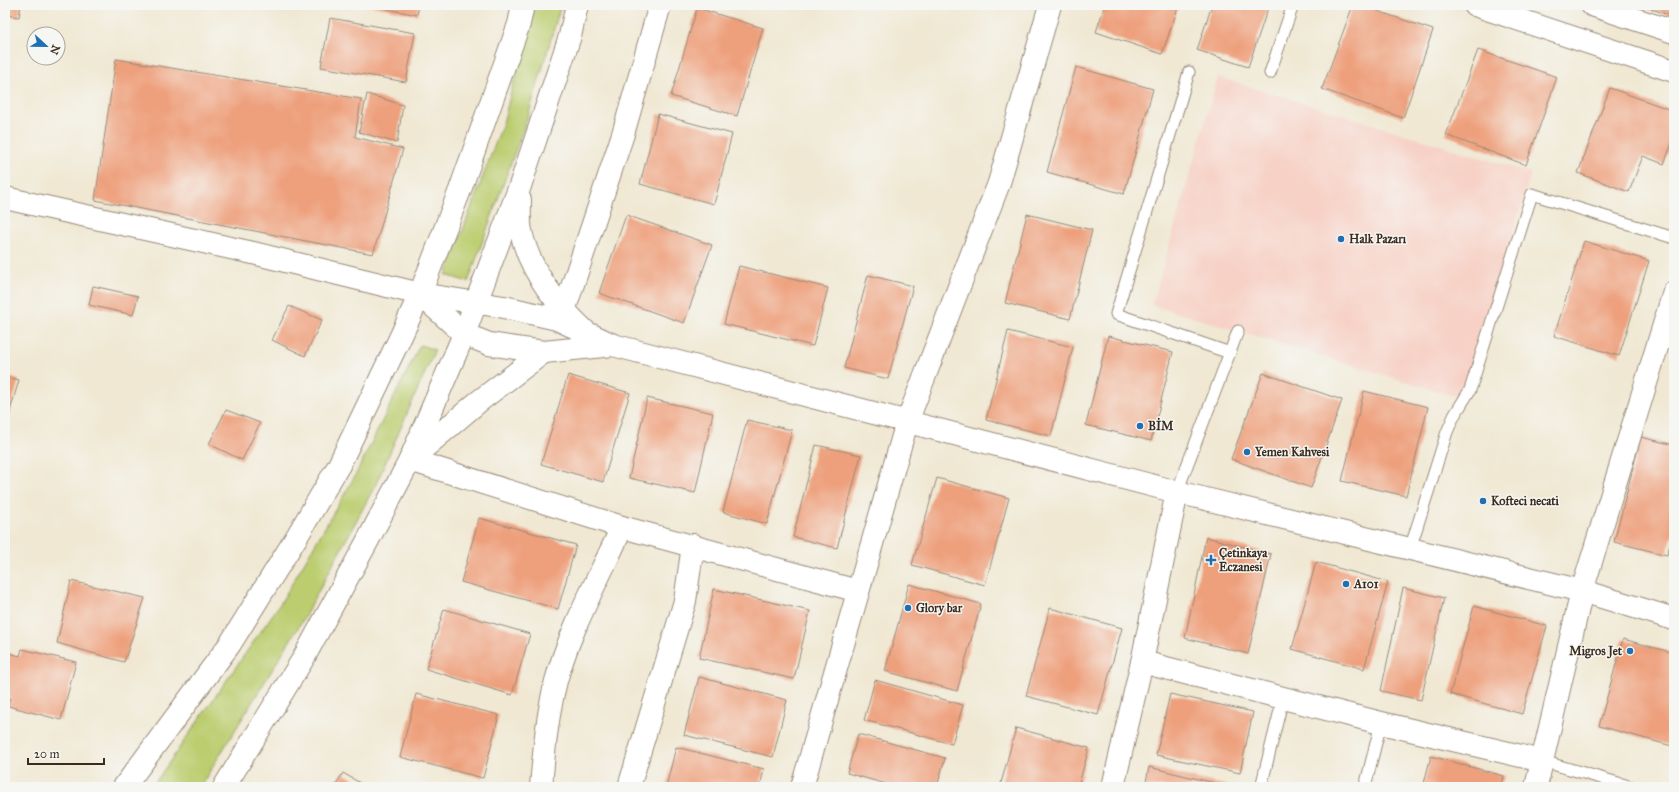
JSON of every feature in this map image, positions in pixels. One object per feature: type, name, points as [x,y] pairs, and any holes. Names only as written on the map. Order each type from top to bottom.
[{"type":"main road","points":[[124,787],[230,644],[296,538],[339,465],[420,294],[460,190],[519,24],[523,5]]},
{"type":"main road","points":[[224,787],[302,659],[367,542],[410,460],[464,334],[520,186],[570,36],[577,5]]},
{"type":"main road","points":[[564,312],[623,134],[660,5]]},
{"type":"main road","points":[[802,787],[907,422],[999,183],[1050,5]]},
{"type":"main road","points":[[1475,5],[1674,71]]},
{"type":"main road","points":[[1592,5],[1674,32]]},
{"type":"main road","points":[[520,186],[520,230],[529,257],[541,279],[564,312],[586,332]]},
{"type":"main road","points":[[5,198],[253,252],[420,294],[476,304],[504,307],[557,319],[613,345],[1177,492],[1582,591],[1674,619]]},
{"type":"main road","points":[[1536,787],[1582,591],[1674,292]]},
{"type":"main road","points":[[420,294],[464,334],[489,344],[544,352],[613,345]]},
{"type":"main road","points":[[410,460],[478,402],[544,352]]},
{"type":"main road","points":[[410,460],[622,527],[693,545],[858,591]]},
{"type":"main road","points":[[1113,787],[1142,662],[1177,492]]},
{"type":"main road","points":[[541,787],[545,740],[556,681],[573,635],[622,527]]},
{"type":"main road","points":[[629,787],[685,601],[693,545]]},
{"type":"main road","points":[[1142,662],[1381,723],[1542,761]]},
{"type":"lane","points":[[1270,73],[1293,5]]},
{"type":"lane","points":[[1189,72],[1116,314],[1230,353]]},
{"type":"lane","points":[[1410,549],[1447,432],[1454,416],[1470,390],[1532,194],[1674,238]]},
{"type":"lane","points":[[1177,492],[1238,331]]},
{"type":"lane","points":[[1261,787],[1283,698]]},
{"type":"lane","points":[[1365,787],[1381,723]]},
{"type":"lane","points":[[1542,761],[1632,787]]},
{"type":"shaded area","name":"Halk Pazarı","points":[[1218,77],[1531,173],[1464,399],[1152,305]]},
{"type":"green space","points":[[534,5],[561,5],[529,113],[468,282],[446,275],[503,123]]},
{"type":"green space","points":[[420,345],[435,350],[376,484],[304,618],[200,787],[152,787],[280,604],[355,476]]},
{"type":"building","points":[[5,5],[21,5],[19,17],[5,15]]},
{"type":"building","points":[[367,5],[419,5],[417,15]]},
{"type":"building","points":[[1105,5],[1179,5],[1162,54],[1096,32]]},
{"type":"building","points":[[1212,5],[1269,5],[1248,67],[1197,50]]},
{"type":"building","points":[[1353,5],[1360,5],[1433,30],[1403,118],[1322,89]]},
{"type":"building","points":[[1641,5],[1674,5],[1674,17]]},
{"type":"building","points":[[697,8],[763,28],[737,116],[671,96]]},
{"type":"building","points":[[330,18],[415,33],[406,82],[321,67]]},
{"type":"building","points":[[1478,50],[1557,77],[1526,165],[1446,135]]},
{"type":"building","points":[[116,59],[361,99],[355,137],[403,149],[373,254],[95,200]]},
{"type":"building","points":[[1076,67],[1153,89],[1124,194],[1047,172]]},
{"type":"building","points":[[1610,88],[1674,111],[1674,138],[1664,164],[1643,156],[1629,192],[1578,173]]},
{"type":"building","points":[[367,94],[403,105],[397,143],[359,132]]},
{"type":"building","points":[[658,114],[732,134],[714,204],[640,184]]},
{"type":"building","points":[[1027,214],[1092,230],[1070,319],[1005,303]]},
{"type":"building","points":[[626,215],[712,245],[684,323],[599,293]]},
{"type":"building","points":[[1584,241],[1649,261],[1619,356],[1554,336]]},
{"type":"building","points":[[739,266],[828,288],[813,346],[724,324]]},
{"type":"building","points":[[868,275],[913,286],[888,379],[844,368]]},
{"type":"building","points":[[93,286],[138,296],[133,315],[89,305]]},
{"type":"building","points":[[289,306],[322,320],[305,356],[272,340]]},
{"type":"building","points":[[1008,331],[1073,347],[1051,436],[986,420]]},
{"type":"building","points":[[1108,336],[1173,352],[1151,441],[1086,425]]},
{"type":"building","points":[[1263,373],[1342,400],[1311,488],[1231,459]]},
{"type":"building","points":[[568,375],[630,393],[603,482],[541,464]]},
{"type":"building","points":[[5,376],[19,380],[5,428]]},
{"type":"building","points":[[1364,391],[1428,407],[1406,496],[1342,481]]},
{"type":"building","points":[[647,398],[713,413],[695,493],[629,478]]},
{"type":"building","points":[[226,410],[260,423],[242,460],[209,444]]},
{"type":"building","points":[[747,420],[792,430],[767,524],[723,512]]},
{"type":"building","points":[[1641,437],[1674,445],[1674,531],[1667,555],[1614,542]]},
{"type":"building","points":[[816,445],[861,455],[837,548],[793,537]]},
{"type":"building","points":[[937,478],[1009,498],[985,585],[912,565]]},
{"type":"building","points":[[479,518],[576,545],[558,609],[461,582]]},
{"type":"building","points":[[1206,537],[1271,554],[1248,654],[1185,638]]},
{"type":"building","points":[[1316,562],[1388,582],[1364,669],[1292,649]]},
{"type":"building","points":[[71,581],[145,598],[124,662],[57,643]]},
{"type":"building","points":[[909,584],[981,604],[957,691],[885,671]]},
{"type":"building","points":[[1403,588],[1444,598],[1421,700],[1381,691]]},
{"type":"building","points":[[714,589],[810,611],[794,679],[699,658]]},
{"type":"building","points":[[1474,606],[1547,626],[1522,714],[1450,694]]},
{"type":"building","points":[[1050,608],[1122,628],[1098,715],[1026,696]]},
{"type":"building","points":[[444,609],[530,634],[512,695],[426,669]]},
{"type":"building","points":[[1623,639],[1674,653],[1674,738],[1672,746],[1599,726]]},
{"type":"building","points":[[22,649],[76,662],[61,720],[8,706],[10,697],[5,696],[5,652],[20,656]]},
{"type":"building","points":[[699,677],[787,700],[773,757],[684,735]]},
{"type":"building","points":[[875,680],[963,705],[952,744],[864,720]]},
{"type":"building","points":[[416,694],[499,715],[483,778],[400,757]]},
{"type":"building","points":[[1170,694],[1253,712],[1240,773],[1156,755]]},
{"type":"building","points":[[1016,728],[1089,748],[1078,787],[1000,787]]},
{"type":"building","points":[[858,734],[945,758],[937,787],[897,787],[847,773]]},
{"type":"building","points":[[676,747],[764,769],[760,787],[666,787]]},
{"type":"building","points":[[1431,756],[1504,776],[1501,787],[1423,787]]},
{"type":"building","points":[[1149,767],[1227,786],[1227,787],[1145,787]]},
{"type":"building","points":[[343,773],[367,787],[334,787]]},
{"type":"place","name":"Halk Pazarı","points":[[1341,239]]},
{"type":"place","name":"BİM","points":[[1140,426]]},
{"type":"place","name":"Yemen Kahvesi","points":[[1247,452]]},
{"type":"place","name":"Kofteci necati","points":[[1483,501]]},
{"type":"place","name":"Çetinkaya Eczanesi","points":[[1211,560]]},
{"type":"place","name":"A101","points":[[1346,584]]},
{"type":"place","name":"Glory bar","points":[[908,608]]},
{"type":"place","name":"Migros Jet","points":[[1630,651]]}]
